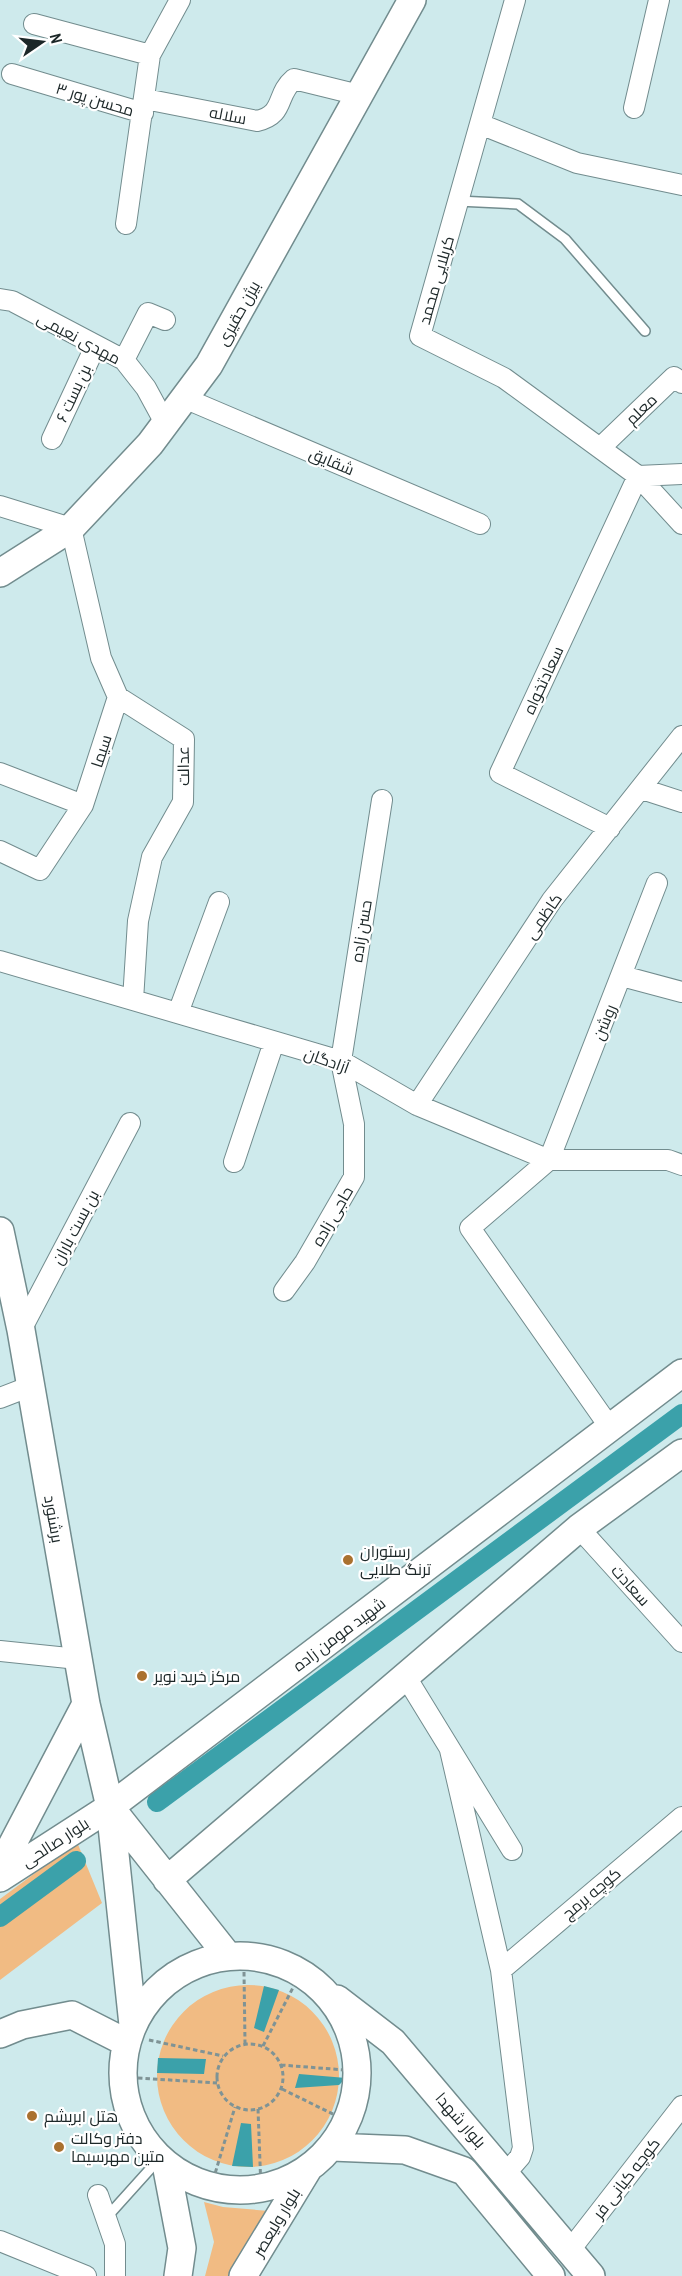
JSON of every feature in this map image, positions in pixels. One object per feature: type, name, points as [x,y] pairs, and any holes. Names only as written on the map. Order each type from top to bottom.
[{"type":"main road","name":"بیژن حقیری","points":[[0,573],[71,528],[150,444],[209,365],[412,0]]},
{"type":"main road","name":"برشنورد","points":[[0,1233],[21,1330],[86,1704],[110,1807],[130,2034]]},
{"type":"main road","name":"شهید مومن زاده","points":[[110,1807],[682,1373]]},
{"type":"main road","points":[[167,1880],[579,1528],[682,1453]]},
{"type":"main road","points":[[0,1868],[86,1704]]},
{"type":"main road","name":"برشنورد","points":[[110,1807],[167,1880],[235,1955]]},
{"type":"main road","name":"بلوار صالحی","points":[[0,1878],[110,1807]]},
{"type":"main road","points":[[235,1955],[264,1957],[308,1977],[335,2004],[350,2031],[357,2071],[353,2105],[332,2147],[309,2168],[294,2177],[261,2188],[236,2190],[211,2187],[188,2178],[163,2161],[135,2125],[127,2102],[123,2077],[130,2034],[145,2003],[162,1985],[181,1971],[204,1961],[235,1955]]},
{"type":"main road","name":"بلوار شهدا","points":[[308,1977],[393,2042],[488,2151],[591,2276]]},
{"type":"main road","points":[[0,2034],[22,2025],[72,2015],[130,2034]]},
{"type":"main road","name":"بلوار شهدا","points":[[332,2147],[405,2150],[464,2171],[551,2276]]},
{"type":"main road","points":[[464,2171],[488,2151]]},
{"type":"main road","points":[[163,2161],[182,2248],[178,2276]]},
{"type":"main road","name":"بلوار ولیعصر","points":[[243,2276],[309,2168]]},
{"type":"street","points":[[126,224],[150,55],[180,0]]},
{"type":"street","name":"کربلایی محمد","points":[[515,0],[420,336],[504,378],[638,476],[682,525]]},
{"type":"street","points":[[634,108],[658,0]]},
{"type":"street","points":[[34,24],[150,55]]},
{"type":"street","name":"محسن پور ۳","points":[[12,74],[144,106]]},
{"type":"street","name":"سلاله","points":[[144,106],[257,121],[270,118],[277,111],[287,85],[294,79],[359,95]]},
{"type":"street","points":[[480,124],[577,163],[682,185]]},
{"type":"street","name":"مهدی نعیمی","points":[[0,299],[12,301],[95,347],[124,360],[146,388],[165,423]]},
{"type":"street","points":[[124,360],[157,317]]},
{"type":"street","name":"بن بست ۶","points":[[52,438],[95,347]]},
{"type":"street","name":"معلم","points":[[600,448],[674,377],[682,383]]},
{"type":"street","name":"شقایق","points":[[184,398],[480,524]]},
{"type":"street","points":[[638,476],[682,474]]},
{"type":"street","name":"سعادتخواه","points":[[610,828],[500,773],[638,476]]},
{"type":"street","points":[[0,506],[71,528],[101,658],[118,698]]},
{"type":"street","name":"سیما","points":[[0,851],[40,870],[83,805],[118,698]]},
{"type":"street","name":"عدالت","points":[[118,698],[183,739],[183,802],[152,857],[138,921],[133,1000]]},
{"type":"street","name":"کاظمی","points":[[417,1105],[552,900],[682,736]]},
{"type":"street","points":[[0,773],[83,805]]},
{"type":"street","points":[[642,789],[682,802]]},
{"type":"street","name":"حسن زاده","points":[[341,1061],[382,800]]},
{"type":"street","name":"روشن","points":[[549,1160],[657,883]]},
{"type":"street","points":[[178,1013],[219,902]]},
{"type":"street","name":"آزادگان","points":[[0,961],[341,1061],[417,1105],[549,1160],[668,1160],[682,1165]]},
{"type":"street","points":[[622,976],[682,992]]},
{"type":"street","points":[[234,1162],[274,1042]]},
{"type":"street","name":"حاجی زاده","points":[[284,1291],[305,1262],[354,1177],[354,1124],[341,1061]]},
{"type":"street","name":"بن بست باران","points":[[21,1330],[130,1123]]},
{"type":"street","points":[[549,1160],[470,1228],[611,1428]]},
{"type":"street","points":[[0,1398],[31,1386]]},
{"type":"street","name":"سعادت","points":[[579,1528],[682,1642]]},
{"type":"street","points":[[0,1651],[78,1659]]},
{"type":"street","points":[[406,1677],[512,1850]]},
{"type":"street","points":[[450,1750],[501,1970],[523,2148],[520,2157],[506,2173]]},
{"type":"street","name":"کوچه برمچ","points":[[501,1970],[682,1817]]},
{"type":"street","name":"کوچه کیانی فر","points":[[570,2250],[682,2106]]},
{"type":"street","points":[[98,2195],[115,2244],[115,2276]]},
{"type":"street","points":[[0,2241],[86,2276]]},
{"type":"lane","points":[[458,201],[518,204],[565,239],[645,331]]},
{"type":"lane","points":[[106,2218],[163,2161]]},
{"type":"path","points":[[235,1955],[245,2043]]},
{"type":"path","points":[[263,2046],[308,1977]]},
{"type":"path","points":[[130,2034],[223,2056]]},
{"type":"path","points":[[245,2043],[263,2046],[277,2057],[281,2065],[281,2089],[268,2105],[258,2109],[235,2107],[226,2101],[217,2083],[218,2065],[223,2056],[237,2046],[245,2043]]},
{"type":"path","points":[[281,2065],[357,2071]]},
{"type":"path","points":[[123,2077],[217,2083]]},
{"type":"path","points":[[281,2089],[347,2121]]},
{"type":"path","points":[[211,2187],[235,2107]]},
{"type":"path","points":[[258,2109],[261,2188]]},
{"type":"shaded area","points":[[77,1842],[102,1903],[0,1980],[0,1899]]},
{"type":"shaded area","points":[[248,1985],[283,1992],[312,2012],[332,2041],[339,2076],[332,2111],[312,2140],[283,2160],[248,2167],[213,2160],[184,2140],[164,2111],[157,2076],[164,2041],[184,2012],[213,1992]]},
{"type":"shaded area","points":[[204,2202],[223,2207],[269,2211],[231,2276],[205,2276],[214,2242]]},
{"type":"water","points":[[264,1986],[279,1990],[264,2032],[254,2028]]},
{"type":"water","points":[[158,2058],[206,2059],[204,2074],[157,2073]]},
{"type":"water","points":[[299,2074],[346,2078],[339,2085],[295,2088]]},
{"type":"water","points":[[241,2123],[251,2124],[253,2167],[232,2166]]},
{"type":"waterway","points":[[157,1802],[682,1414]]},
{"type":"waterway","points":[[0,1917],[76,1861]]},
{"type":"place","name":"رستوران ترنگ طلایی","points":[[348,1560]]},
{"type":"place","name":"مرکز خرید نویر","points":[[142,1676]]},
{"type":"place","name":"هتل ابریشم","points":[[32,2116]]},
{"type":"place","name":"دفتر وکالت متین مهرسیما","points":[[59,2147]]}]
